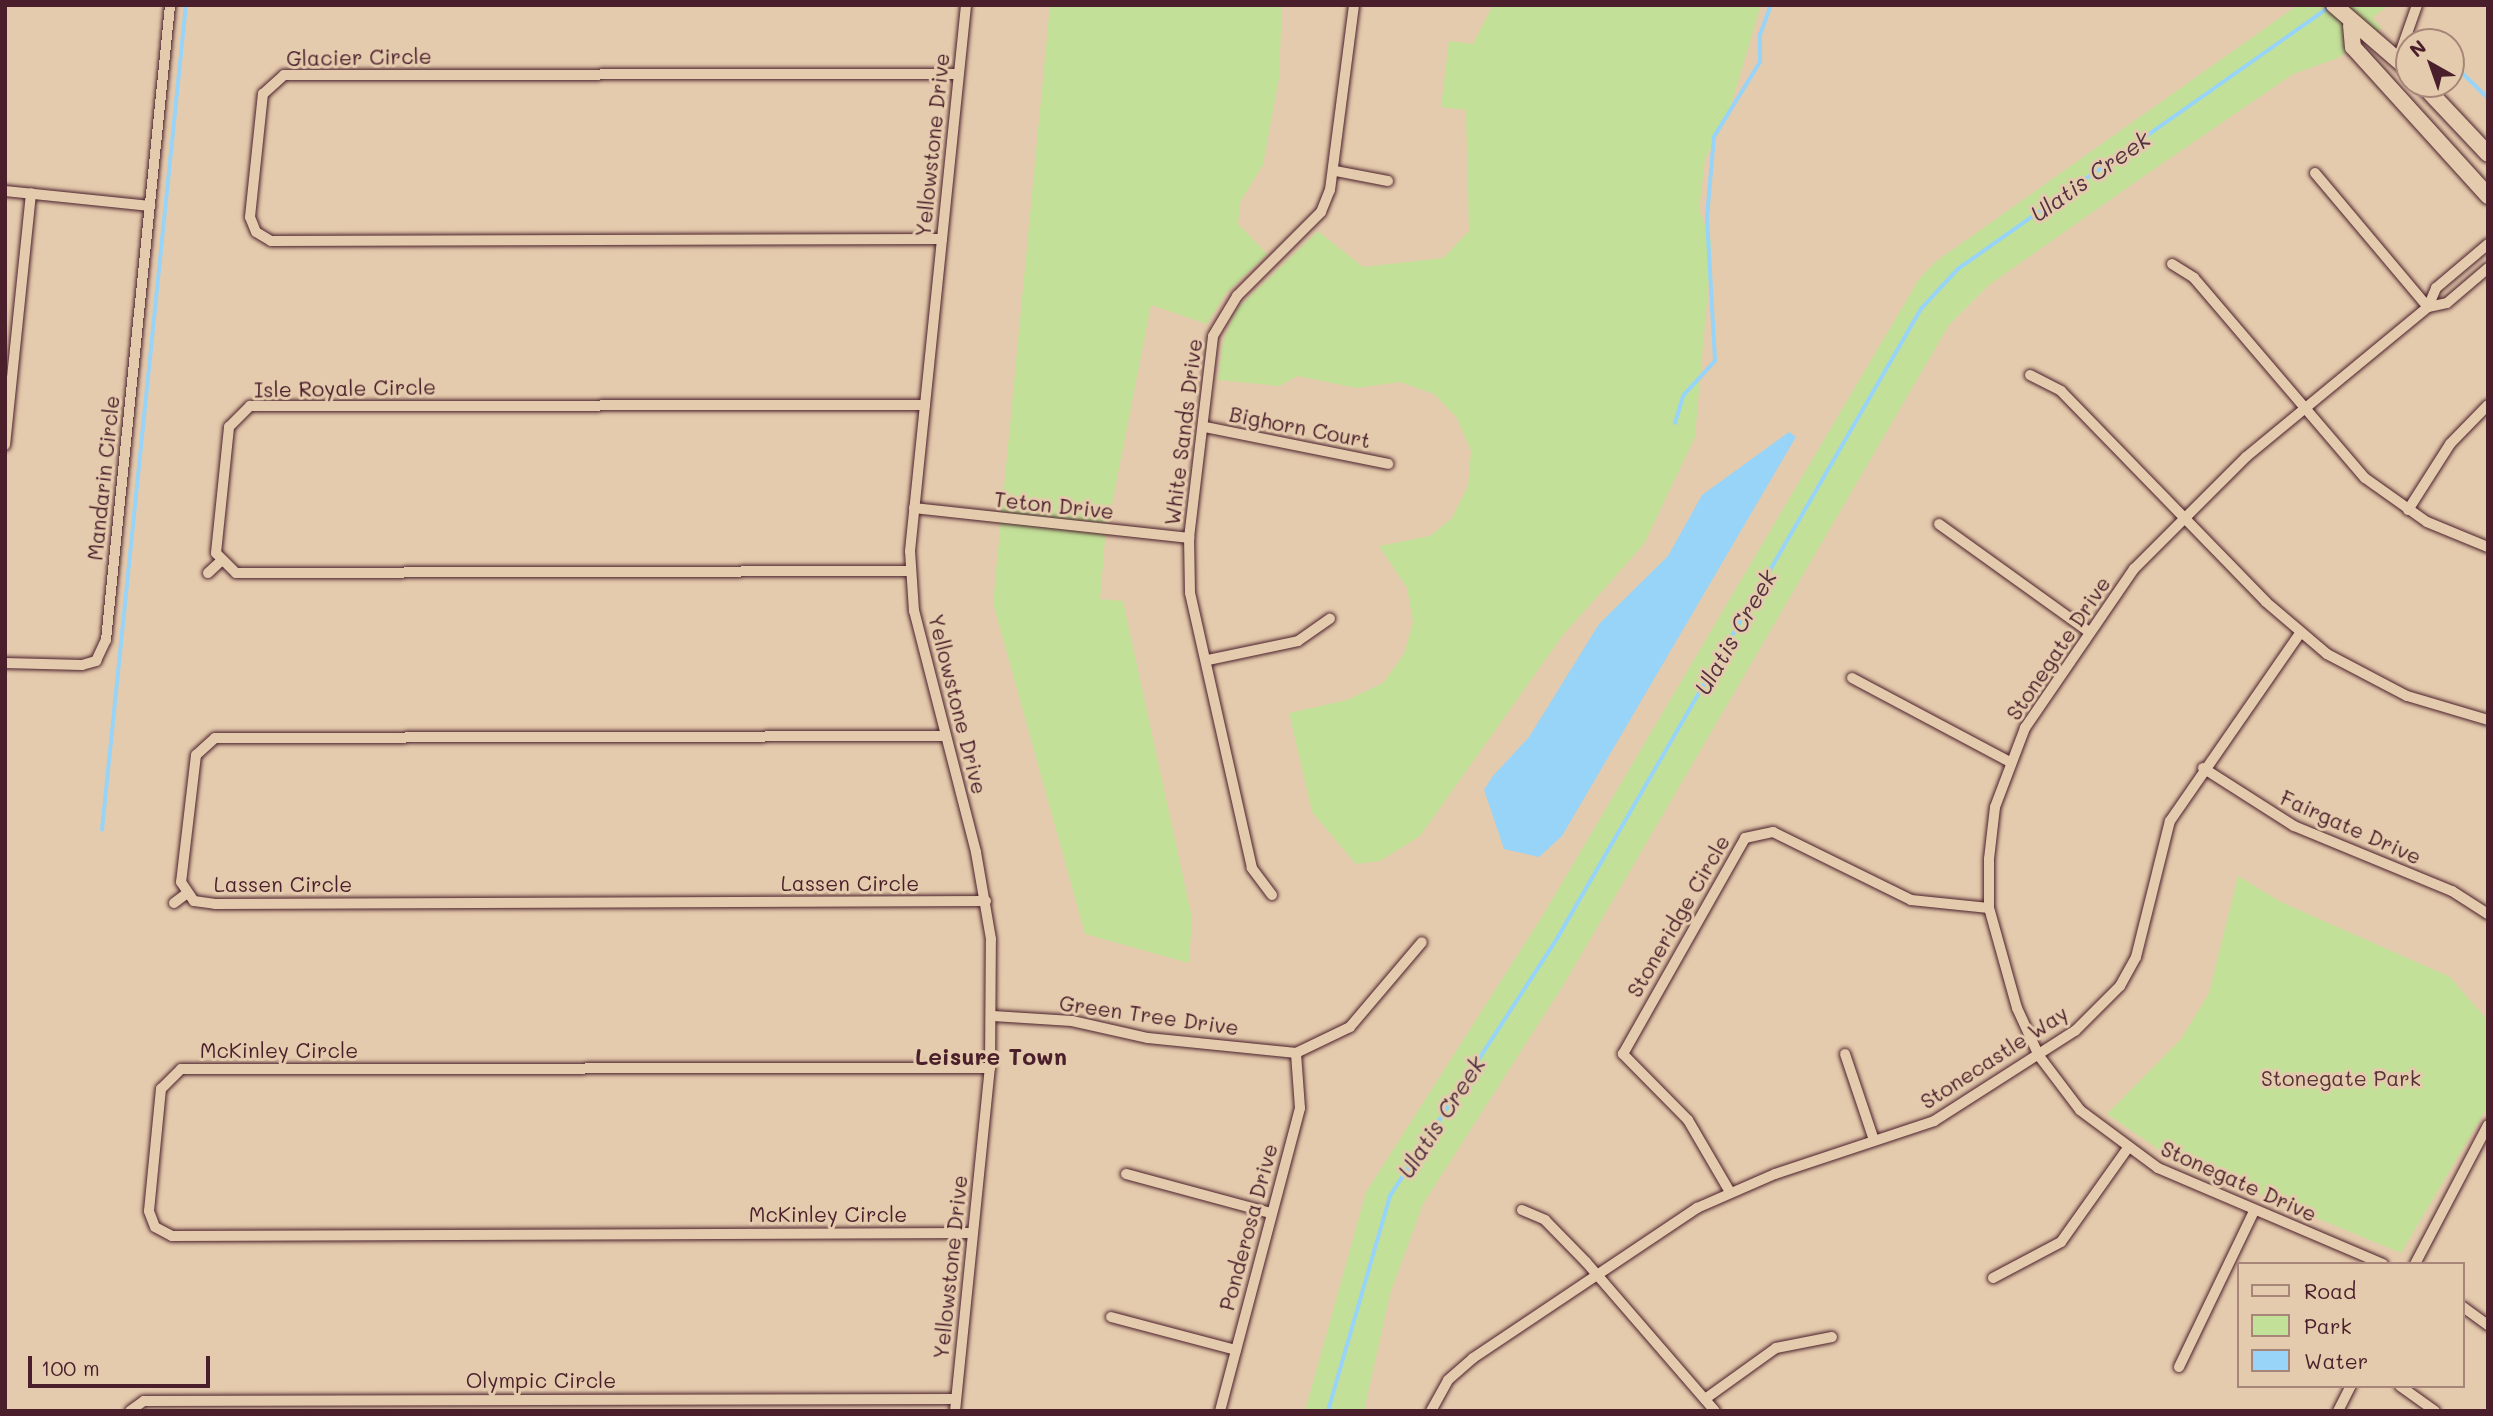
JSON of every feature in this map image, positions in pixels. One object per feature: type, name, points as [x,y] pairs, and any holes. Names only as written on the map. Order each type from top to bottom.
[{"type":"main road","points":[[2334,5],[2351,25],[2374,33],[2395,55]]},
{"type":"main road","points":[[2351,25],[2353,47],[2488,196]]},
{"type":"main road","points":[[2435,98],[2488,154]]},
{"type":"street","name":"Mandarin Circle","points":[[5,663],[82,665],[96,661],[106,640],[170,5]]},
{"type":"street","name":"Yellowstone Drive","points":[[954,1411],[990,1068],[993,1016],[986,901],[945,736],[910,571],[914,508],[966,5]]},
{"type":"street","name":"White Sands Drive","points":[[1272,895],[1252,868],[1208,660],[1190,593],[1189,538],[1221,317],[1321,212],[1336,171],[1354,5]]},
{"type":"street","points":[[2412,28],[2417,5]]},
{"type":"street","points":[[262,71],[272,80]]},
{"type":"street","name":"Glacier Circle","points":[[256,232],[250,217],[263,94],[272,80],[285,75],[958,74]]},
{"type":"street","points":[[1336,171],[1388,181]]},
{"type":"street","points":[[2315,173],[2428,307]]},
{"type":"street","points":[[5,191],[150,206]]},
{"type":"street","points":[[5,445],[31,193]]},
{"type":"street","points":[[245,241],[256,232],[271,242],[942,239]]},
{"type":"street","name":"Stonegate Drive","points":[[2428,307],[2436,288],[2488,244]]},
{"type":"street","points":[[2172,264],[2194,278],[2303,410],[2365,478],[2408,510],[2488,547]]},
{"type":"street","name":"Stonegate Drive","points":[[2378,1262],[2254,1211],[2127,1149],[2080,1110],[2039,1056],[2017,1008],[1989,908],[1995,807],[2010,762],[2088,631],[2184,514],[2303,410],[2428,307],[2447,303],[2488,268]]},
{"type":"street","points":[[2030,375],[2061,391],[2300,633],[2396,691],[2488,720]]},
{"type":"street","points":[[228,402],[236,413]]},
{"type":"street","name":"Isle Royale Circle","points":[[220,562],[216,552],[229,427],[236,413],[250,406],[925,405]]},
{"type":"street","points":[[2408,510],[2450,444],[2488,405]]},
{"type":"street","name":"Bighorn Court","points":[[1205,427],[1388,464]]},
{"type":"street","name":"Teton Drive","points":[[914,508],[1189,538]]},
{"type":"street","points":[[1939,524],[2088,631]]},
{"type":"street","points":[[208,573],[220,562],[248,573],[910,571]]},
{"type":"street","points":[[1208,660],[1298,641],[1329,619]]},
{"type":"street","name":"Stonecastle Way","points":[[1431,1411],[1448,1380],[1473,1357],[1596,1274],[1730,1192],[1934,1121],[2039,1056],[2120,986],[2147,928],[2160,846],[2203,768],[2300,633]]},
{"type":"street","points":[[1852,678],[2010,762]]},
{"type":"street","name":"Lassen Circle","points":[[945,736],[200,740],[181,881],[186,894],[215,904],[986,901]]},
{"type":"street","name":"Fairgate Drive","points":[[2203,768],[2294,826],[2452,891],[2488,914]]},
{"type":"street","name":"Stoneridge Circle","points":[[1730,1192],[1688,1120],[1623,1054],[1745,838],[1773,832],[1911,900],[1989,908]]},
{"type":"street","points":[[174,903],[186,894]]},
{"type":"street","points":[[1296,1053],[1350,1027],[1422,942]]},
{"type":"street","name":"Green Tree Drive","points":[[993,1016],[1072,1021],[1148,1038],[1296,1053]]},
{"type":"street","name":"Ponderosa Drive","points":[[1220,1411],[1300,1108],[1296,1053]]},
{"type":"street","points":[[1845,1054],[1874,1140]]},
{"type":"street","name":"McKinley Circle","points":[[972,1233],[172,1236],[155,1227],[149,1211],[161,1089],[166,1072],[184,1069],[990,1068]]},
{"type":"street","points":[[2416,1262],[2488,1125]]},
{"type":"street","points":[[1993,1278],[2060,1242],[2127,1149]]},
{"type":"street","points":[[1126,1174],[1271,1213]]},
{"type":"street","points":[[1522,1209],[1545,1220],[1596,1274],[1715,1411]]},
{"type":"street","points":[[2179,1367],[2254,1211]]},
{"type":"street","points":[[145,1236],[155,1227]]},
{"type":"street","points":[[2465,1308],[2488,1325]]},
{"type":"street","points":[[1111,1317],[1236,1350]]},
{"type":"street","points":[[1705,1399],[1776,1348],[1832,1337]]},
{"type":"street","points":[[2339,1411],[2350,1388]]},
{"type":"street","points":[[2403,1388],[2435,1411]]},
{"type":"street","points":[[125,1397],[132,1409]]},
{"type":"street","name":"Olympic Circle","points":[[132,1409],[150,1401],[956,1399]]},
{"type":"green space","points":[[1050,5],[1282,5],[1279,78],[1263,165],[1240,202],[1238,224],[1267,254],[1226,293],[1207,324],[1151,305],[1105,540],[1100,599],[1123,601],[1192,918],[1189,963],[1085,934],[993,603]]},
{"type":"green space","points":[[1493,5],[1761,5],[1728,115],[1705,159],[1699,210],[1712,244],[1695,437],[1644,544],[1563,635],[1420,836],[1380,861],[1356,864],[1312,812],[1289,713],[1347,700],[1383,683],[1404,654],[1413,622],[1407,588],[1379,546],[1430,536],[1452,518],[1468,486],[1471,451],[1457,418],[1434,394],[1400,382],[1356,388],[1298,376],[1279,386],[1218,380],[1223,341],[1237,309],[1318,231],[1363,267],[1443,258],[1469,231],[1466,110],[1441,107],[1449,41],[1473,44]]},
{"type":"green space","points":[[2298,5],[2389,5],[2372,18],[2382,28],[2338,58],[2293,74],[2147,174],[1989,285],[1949,325],[1564,984],[1423,1204],[1390,1294],[1364,1411],[1305,1411],[1366,1192],[1543,915],[1919,279],[1935,262]]},
{"type":"green space","name":"Stonegate Park","points":[[2238,876],[2281,902],[2450,977],[2488,1021],[2488,1106],[2401,1253],[2170,1157],[2107,1114],[2181,1039],[2209,993]]},
{"type":"water","points":[[1789,432],[1796,437],[1562,836],[1539,857],[1504,849],[1484,790],[1492,777],[1529,737],[1599,624],[1668,556],[1702,495]]},
{"type":"waterway","points":[[102,830],[186,5]]},
{"type":"waterway","points":[[1675,423],[1683,396],[1715,361],[1707,218],[1714,137],[1760,62],[1760,35],[1771,5]]},
{"type":"waterway","name":"Ulatis Creek","points":[[1328,1411],[1390,1196],[1558,937],[1921,309],[1958,269],[2331,6]]},
{"type":"waterway","points":[[2465,76],[2488,98]]},
{"type":"district","name":"Leisure Town","points":[[991,1056]]}]
